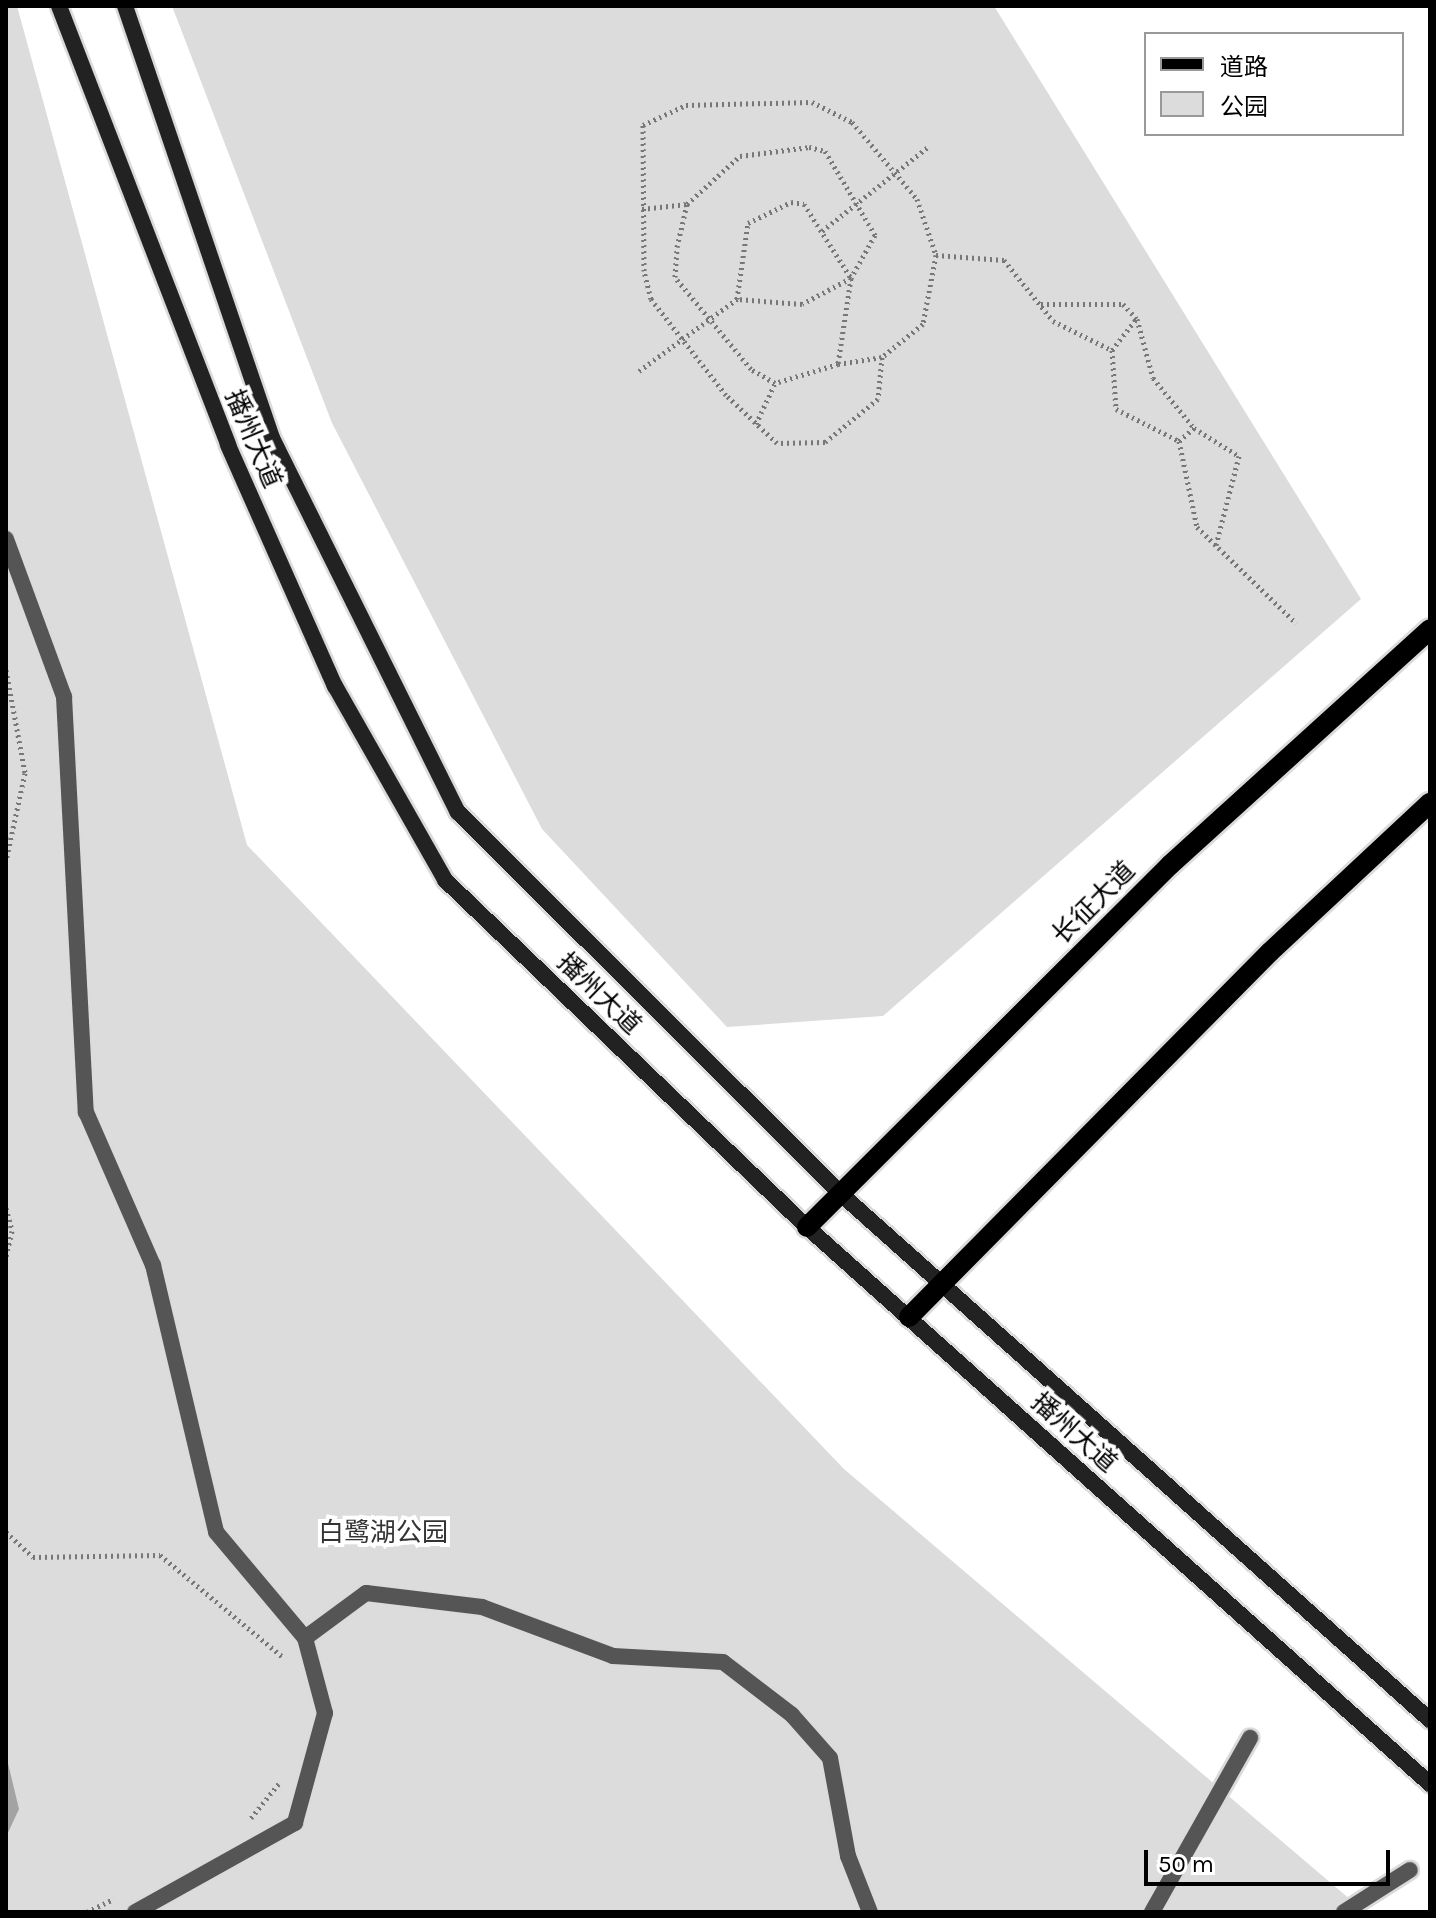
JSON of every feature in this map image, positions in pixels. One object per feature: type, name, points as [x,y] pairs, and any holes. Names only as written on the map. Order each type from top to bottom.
[{"type":"main road","name":"播州大道","points":[[59,6],[228,445],[335,686],[445,880],[807,1227],[1430,1784]]},
{"type":"main road","name":"播州大道","points":[[125,6],[272,438],[458,812],[841,1194],[940,1279],[1430,1720]]},
{"type":"main road","name":"长征大道","points":[[807,1227],[1170,865],[1430,629]]},
{"type":"main road","points":[[909,1317],[940,1279],[1430,803]]},
{"type":"lane","points":[[6,539],[64,697],[86,1112],[153,1265],[216,1532],[305,1638],[325,1713],[295,1823],[135,1912]]},
{"type":"lane","points":[[305,1638],[366,1593],[482,1607],[613,1656],[723,1662],[792,1715],[830,1758],[848,1856],[870,1912]]},
{"type":"lane","points":[[1152,1912],[1250,1738]]},
{"type":"lane","points":[[1344,1912],[1410,1870]]},
{"type":"path","points":[[687,204],[675,277],[708,321],[751,369],[775,383],[838,364],[882,357],[923,324],[936,255],[933,231],[896,172],[828,104],[686,105],[643,125],[642,209],[651,299],[679,342],[777,443],[825,442],[878,399],[882,357]]},
{"type":"path","points":[[642,209],[687,204],[740,156],[809,147],[825,151],[875,235],[851,278],[838,364]]},
{"type":"path","points":[[822,231],[928,147]]},
{"type":"path","points":[[737,299],[748,223],[791,202],[804,204],[851,278]]},
{"type":"path","points":[[936,255],[1004,260],[1053,321],[1112,350]]},
{"type":"path","points":[[639,371],[737,299],[802,304],[851,278]]},
{"type":"path","points":[[1040,304],[1123,304],[1137,319],[1153,378],[1194,428],[1239,456],[1216,545]]},
{"type":"path","points":[[1137,319],[1112,350],[1116,409],[1179,441]]},
{"type":"path","points":[[756,424],[775,383]]},
{"type":"path","points":[[1179,441],[1194,428]]},
{"type":"path","points":[[1179,441],[1197,527],[1296,623]]},
{"type":"path","points":[[6,670],[25,773],[6,861]]},
{"type":"path","points":[[6,1208],[6,1256]]},
{"type":"path","points":[[6,1532],[33,1557],[160,1555],[297,1668]]},
{"type":"path","points":[[240,1832],[286,1774]]},
{"type":"path","points":[[87,1912],[130,1891]]},
{"type":"green space","name":"白鹭湖公园","points":[[6,6],[17,6],[247,845],[844,1469],[1365,1912],[6,1912]]},
{"type":"green space","points":[[172,6],[994,6],[1361,599],[883,1016],[727,1027],[542,829],[332,423]]},
{"type":"shaded area","points":[[6,1755],[19,1809],[6,1837]]}]
